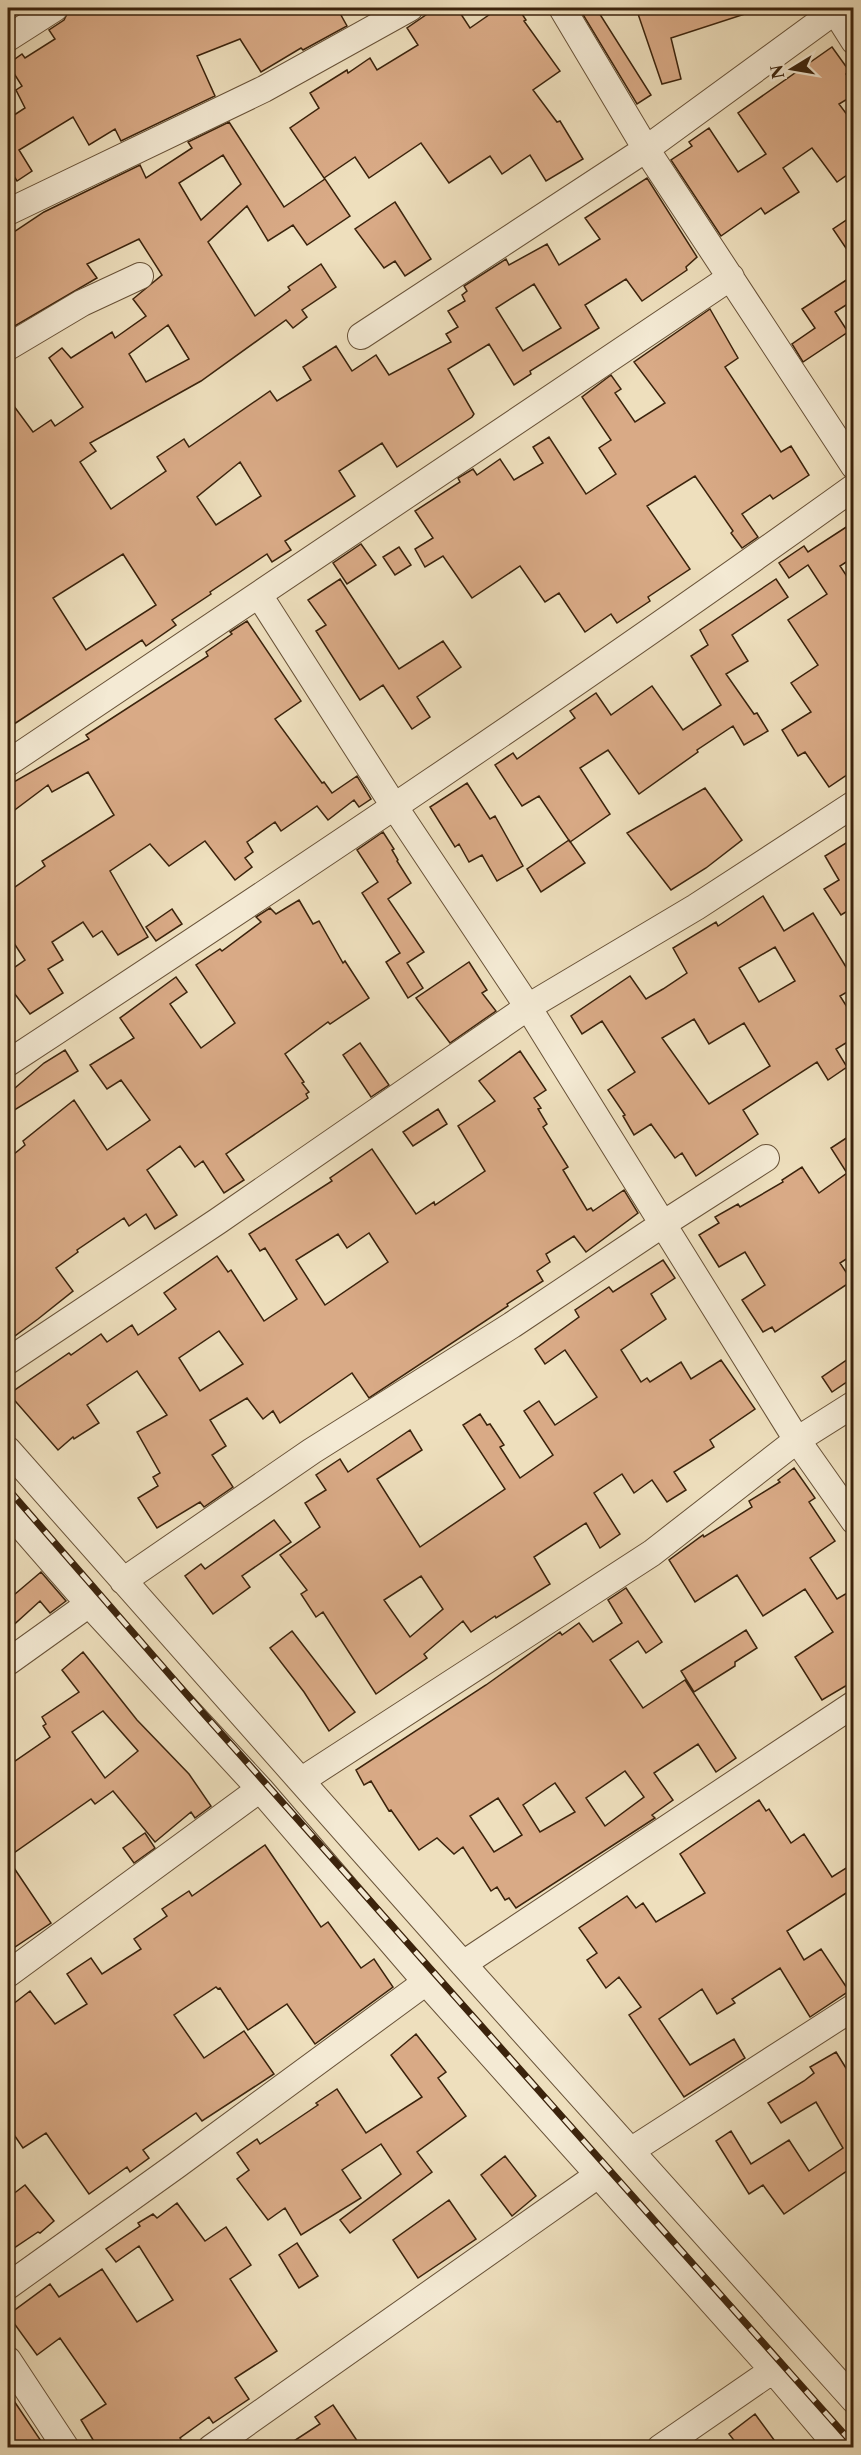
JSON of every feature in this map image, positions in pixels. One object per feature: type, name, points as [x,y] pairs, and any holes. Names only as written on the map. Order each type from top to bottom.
[{"type":"street","points":[[8,38],[55,8]]},
{"type":"street","points":[[8,212],[264,89],[410,8]]},
{"type":"street","points":[[562,8],[646,149],[854,466]]},
{"type":"street","points":[[361,336],[646,149],[837,9],[854,41]]},
{"type":"street","points":[[8,347],[82,303],[140,276]]},
{"type":"street","points":[[8,763],[731,278]]},
{"type":"street","points":[[8,1063],[668,621],[854,487]]},
{"type":"street","points":[[260,595],[394,806],[528,1007],[797,1440],[854,1521]]},
{"type":"street","points":[[8,1360],[218,1221],[528,1007],[696,907],[854,804]]},
{"type":"street","points":[[123,1581],[312,1451],[512,1325],[766,1158]]},
{"type":"street","points":[[302,1780],[652,1553],[797,1440],[854,1404]]},
{"type":"street","points":[[8,1450],[463,1964],[854,2400]]},
{"type":"street","points":[[8,1512],[89,1604],[260,1789],[426,1982],[773,2370],[839,2448]]},
{"type":"street","points":[[8,1662],[89,1604]]},
{"type":"street","points":[[463,1964],[854,1704]]},
{"type":"street","points":[[8,1974],[260,1789]]},
{"type":"street","points":[[8,2286],[426,1982]]},
{"type":"street","points":[[632,2150],[854,2007]]},
{"type":"street","points":[[211,2448],[598,2175]]},
{"type":"street","points":[[8,2360],[66,2448]]},
{"type":"street","points":[[660,2448],[773,2370]]},
{"type":"building","points":[[70,8],[337,8],[347,26],[303,50],[301,48],[261,72],[240,39],[197,56],[215,96],[121,141],[115,129],[89,145],[73,117],[19,150],[32,171],[17,181],[8,167],[8,119],[25,108],[16,90],[22,86],[8,64],[22,54],[25,58],[55,39],[49,30],[64,20]]},
{"type":"building","points":[[436,8],[457,8],[470,28],[499,8],[518,8],[526,20],[524,21],[560,71],[533,90],[557,122],[560,121],[583,159],[546,181],[530,155],[502,174],[490,156],[449,183],[421,143],[369,178],[355,157],[324,178],[290,128],[319,108],[310,93],[347,70],[348,73],[370,58],[377,70],[418,45],[407,28]]},
{"type":"building","points":[[579,8],[596,8],[651,95],[637,104]]},
{"type":"building","points":[[636,8],[674,8],[676,14],[701,8],[747,8],[748,13],[671,38],[681,79],[662,84]]},
{"type":"building","points":[[832,47],[850,72],[846,74],[854,86],[854,95],[839,104],[854,124],[854,170],[837,182],[812,148],[783,168],[799,192],[765,214],[761,208],[721,236],[671,160],[692,146],[689,142],[709,128],[738,172],[766,154],[738,113]]},
{"type":"building","points":[[229,122],[284,207],[325,179],[350,216],[307,245],[293,225],[268,241],[247,206],[208,242],[255,316],[290,290],[288,287],[321,264],[336,287],[302,310],[307,317],[293,328],[286,320],[201,381],[90,443],[96,451],[80,462],[111,509],[166,471],[157,457],[184,439],[189,447],[270,391],[277,401],[311,380],[303,367],[336,346],[352,371],[376,355],[389,375],[451,342],[446,334],[458,327],[448,311],[465,301],[462,295],[467,291],[464,286],[506,259],[509,265],[547,244],[559,265],[600,239],[585,218],[647,178],[697,257],[686,267],[687,270],[642,301],[626,279],[585,305],[599,328],[530,371],[531,374],[514,385],[489,344],[448,369],[474,414],[472,417],[397,467],[382,443],[339,471],[355,496],[285,541],[291,550],[272,562],[267,554],[172,620],[176,625],[146,646],[142,640],[8,728],[8,398],[33,432],[51,420],[55,426],[83,407],[49,358],[62,348],[71,358],[112,332],[115,338],[146,316],[133,299],[162,275],[139,239],[87,264],[97,278],[8,330],[8,236],[44,212],[140,165],[146,178],[192,148],[188,142]],"holes":[[[223,155],[241,184],[201,220],[179,183]],[[534,284],[561,328],[523,351],[496,308]],[[168,325],[189,359],[146,382],[129,354]],[[240,462],[261,496],[216,525],[197,497]],[[123,554],[156,605],[86,650],[53,598]]]},
{"type":"building","points":[[395,202],[431,259],[405,276],[395,261],[384,268],[355,229]]},
{"type":"building","points":[[854,215],[854,260],[833,229]]},
{"type":"building","points":[[854,275],[854,300],[835,312],[848,332],[803,362],[792,344],[815,328],[802,309]]},
{"type":"building","points":[[710,309],[738,358],[725,367],[781,452],[791,446],[809,475],[773,499],[770,495],[742,514],[758,537],[742,548],[695,476],[647,506],[690,569],[648,597],[650,601],[617,623],[611,614],[585,632],[559,593],[545,602],[520,566],[472,598],[443,556],[425,567],[415,549],[433,538],[415,511],[460,482],[458,478],[473,469],[477,475],[500,459],[514,480],[543,463],[533,447],[549,437],[586,494],[616,474],[599,448],[611,440],[582,397],[611,375],[621,389],[615,393],[635,422],[665,403],[634,362]]},
{"type":"building","points":[[854,522],[854,557],[840,566],[854,587],[854,770],[829,787],[805,752],[798,756],[782,730],[811,712],[791,683],[818,665],[788,620],[827,594],[808,565],[789,578],[779,563],[804,546],[808,552]]},
{"type":"building","points":[[361,544],[376,565],[347,584],[333,563]]},
{"type":"building","points":[[399,547],[411,565],[395,575],[383,557]]},
{"type":"building","points":[[340,579],[399,669],[443,641],[461,667],[417,697],[430,717],[412,729],[383,685],[360,700],[316,631],[326,625],[308,600]]},
{"type":"building","points":[[776,579],[788,597],[732,635],[748,661],[726,674],[754,714],[757,713],[768,731],[744,745],[733,726],[639,794],[608,750],[580,768],[610,814],[570,842],[539,796],[522,806],[495,765],[513,753],[517,759],[575,718],[570,711],[596,693],[611,715],[652,686],[683,730],[721,705],[691,656],[708,645],[700,630]]},
{"type":"building","points":[[247,621],[301,701],[275,719],[322,783],[324,782],[332,793],[357,776],[371,799],[359,807],[354,800],[328,820],[317,806],[281,831],[275,822],[247,842],[253,852],[245,858],[252,867],[235,880],[205,841],[169,866],[150,844],[110,871],[148,937],[118,955],[102,931],[93,937],[83,922],[52,942],[63,960],[48,969],[63,993],[30,1014],[8,985],[8,972],[25,960],[8,934],[8,892],[45,866],[42,861],[114,815],[88,772],[52,792],[48,785],[8,815],[8,793],[14,788],[12,783],[89,739],[86,735],[208,656],[206,652]]},
{"type":"building","points":[[467,783],[490,819],[495,816],[523,866],[497,881],[482,855],[469,862],[459,844],[455,847],[430,807]]},
{"type":"building","points":[[705,788],[742,840],[706,868],[671,890],[627,833]]},
{"type":"building","points":[[383,832],[411,883],[388,899],[424,952],[407,963],[423,988],[408,998],[386,962],[400,953],[362,893],[378,882],[357,850]]},
{"type":"building","points":[[854,838],[854,907],[841,915],[824,889],[839,880],[825,856]]},
{"type":"building","points":[[569,840],[585,863],[541,892],[527,869]]},
{"type":"building","points":[[763,896],[784,931],[813,913],[854,980],[854,988],[840,996],[854,1018],[854,1038],[836,1049],[847,1067],[828,1080],[817,1062],[743,1110],[758,1134],[696,1176],[682,1153],[675,1158],[651,1124],[634,1135],[623,1116],[625,1115],[608,1090],[635,1072],[602,1021],[582,1034],[571,1016],[630,976],[646,999],[663,989],[687,973],[673,948],[716,922],[718,926]],"holes":[[[775,947],[795,981],[759,1002],[739,968]],[[694,1019],[709,1044],[744,1023],[770,1066],[709,1104],[662,1038]]]},
{"type":"building","points":[[299,900],[313,924],[319,921],[343,963],[345,961],[369,998],[330,1024],[328,1022],[285,1054],[304,1082],[302,1083],[309,1092],[306,1094],[308,1098],[226,1154],[244,1180],[224,1193],[203,1161],[195,1167],[180,1146],[147,1170],[177,1215],[155,1229],[146,1214],[129,1226],[124,1218],[77,1250],[78,1252],[56,1268],[73,1291],[8,1341],[8,1159],[25,1145],[23,1141],[74,1100],[107,1150],[150,1120],[121,1080],[107,1089],[90,1065],[134,1038],[120,1018],[176,977],[187,992],[170,1004],[201,1048],[235,1023],[196,965],[220,949],[222,951],[261,922],[256,917],[270,908],[276,914]]},
{"type":"building","points":[[172,909],[182,924],[156,941],[146,927]]},
{"type":"building","points":[[469,962],[487,990],[482,993],[496,1011],[450,1043],[416,998]]},
{"type":"building","points":[[360,1043],[389,1085],[371,1097],[343,1055]]},
{"type":"building","points":[[65,1050],[78,1071],[8,1114],[8,1094],[44,1063]]},
{"type":"building","points":[[520,1051],[546,1090],[534,1098],[547,1124],[543,1127],[568,1167],[563,1170],[587,1210],[591,1208],[593,1211],[624,1190],[638,1213],[586,1252],[574,1236],[546,1254],[550,1262],[537,1271],[543,1281],[369,1398],[352,1373],[280,1423],[273,1411],[263,1419],[247,1398],[210,1420],[226,1446],[212,1455],[233,1487],[204,1507],[200,1502],[157,1528],[138,1498],[158,1486],[153,1477],[160,1473],[137,1432],[167,1415],[137,1371],[87,1405],[99,1423],[74,1439],[73,1437],[58,1450],[9,1394],[101,1334],[107,1342],[132,1325],[138,1335],[176,1309],[164,1293],[217,1256],[228,1272],[231,1270],[264,1321],[297,1299],[265,1248],[260,1251],[249,1234],[332,1181],[330,1178],[372,1149],[416,1214],[434,1202],[435,1205],[485,1171],[458,1126],[495,1101],[479,1081]],"holes":[[[369,1233],[388,1262],[325,1305],[296,1260],[338,1234],[347,1248]],[[219,1331],[243,1364],[200,1391],[179,1358]]]},
{"type":"building","points":[[438,1109],[447,1124],[413,1146],[403,1132]]},
{"type":"building","points":[[854,1133],[854,1254],[840,1263],[852,1281],[775,1332],[772,1327],[763,1332],[742,1300],[765,1285],[745,1252],[719,1267],[699,1235],[719,1223],[715,1217],[738,1204],[740,1207],[783,1182],[782,1180],[802,1167],[819,1193],[847,1173],[831,1148]]},
{"type":"building","points":[[663,1260],[675,1278],[651,1294],[666,1319],[621,1350],[641,1382],[647,1378],[650,1382],[681,1362],[691,1379],[721,1360],[755,1409],[710,1440],[714,1447],[674,1472],[686,1490],[667,1502],[652,1480],[634,1493],[622,1474],[594,1493],[620,1534],[600,1548],[586,1523],[534,1557],[550,1584],[471,1632],[463,1621],[424,1654],[427,1658],[376,1694],[323,1612],[316,1617],[301,1594],[307,1590],[280,1555],[320,1527],[305,1503],[326,1490],[316,1475],[340,1459],[348,1472],[410,1430],[422,1450],[377,1479],[420,1547],[505,1489],[463,1425],[480,1414],[504,1445],[500,1447],[520,1478],[553,1455],[524,1411],[539,1401],[555,1425],[597,1397],[565,1350],[545,1364],[535,1349],[579,1317],[575,1310],[609,1287],[613,1292]],"holes":[[[421,1576],[443,1609],[410,1637],[384,1600]]]},
{"type":"building","points":[[854,1355],[854,1377],[832,1392],[822,1377]]},
{"type":"building","points":[[794,1468],[815,1498],[809,1502],[835,1541],[810,1558],[837,1599],[854,1589],[854,1681],[822,1700],[795,1657],[833,1632],[805,1589],[763,1616],[737,1575],[695,1602],[669,1560],[703,1535],[704,1537],[752,1507],[749,1501],[780,1482],[778,1480]]},
{"type":"building","points":[[274,1520],[291,1542],[242,1576],[250,1587],[213,1614],[185,1576],[201,1564],[205,1569]]},
{"type":"building","points":[[41,1572],[66,1601],[50,1613],[40,1601],[8,1630],[8,1600]]},
{"type":"building","points":[[626,1588],[662,1642],[646,1653],[638,1641],[610,1660],[643,1708],[685,1680],[736,1758],[716,1772],[698,1744],[654,1773],[673,1800],[652,1815],[655,1818],[516,1908],[509,1898],[505,1900],[497,1887],[491,1891],[463,1847],[454,1854],[437,1838],[419,1850],[391,1810],[389,1811],[371,1781],[364,1785],[356,1770],[486,1685],[560,1632],[562,1635],[579,1623],[593,1642],[622,1623],[608,1600]],"holes":[[[625,1771],[644,1797],[605,1826],[586,1798]],[[555,1783],[575,1812],[540,1832],[523,1805]],[[498,1798],[522,1835],[494,1852],[470,1816]]]},
{"type":"building","points":[[746,1630],[757,1648],[735,1662],[735,1666],[694,1692],[681,1671]]},
{"type":"building","points":[[292,1631],[355,1712],[329,1731],[304,1692],[270,1648]]},
{"type":"building","points":[[83,1652],[137,1720],[189,1774],[211,1806],[195,1818],[191,1812],[155,1842],[113,1791],[95,1804],[91,1799],[8,1857],[8,1766],[50,1737],[43,1726],[46,1724],[42,1717],[79,1692],[62,1670]],"holes":[[[103,1711],[138,1751],[105,1778],[72,1732]]]},
{"type":"building","points":[[759,1800],[766,1811],[769,1809],[791,1843],[804,1834],[832,1877],[854,1863],[854,1888],[787,1931],[804,1960],[821,1949],[849,1991],[810,2017],[780,1968],[732,1999],[735,2003],[717,2014],[702,1989],[659,2019],[690,2065],[734,2039],[745,2058],[684,2097],[629,2015],[641,2007],[619,1977],[606,1988],[587,1960],[597,1953],[579,1928],[627,1896],[636,1908],[643,1903],[656,1922],[705,1893],[680,1854]]},
{"type":"building","points":[[145,1833],[155,1848],[134,1863],[123,1848]]},
{"type":"building","points":[[265,1845],[321,1927],[328,1922],[361,1968],[374,1959],[393,1987],[315,2044],[287,2004],[248,2030],[220,1988],[216,1987],[174,2015],[204,2058],[244,2031],[274,2074],[202,2121],[196,2113],[143,2150],[149,2158],[130,2172],[127,2167],[89,2194],[46,2133],[23,2148],[8,2126],[8,2008],[30,1991],[55,2024],[87,2004],[67,1974],[91,1958],[102,1974],[141,1949],[134,1939],[167,1916],[162,1909],[189,1891],[192,1896]]},
{"type":"building","points":[[8,1859],[51,1923],[15,1947],[8,1937]]},
{"type":"building","points":[[416,2034],[446,2072],[438,2078],[466,2116],[417,2152],[432,2172],[350,2233],[340,2220],[401,2174],[381,2144],[342,2170],[361,2198],[301,2235],[285,2208],[268,2220],[237,2179],[249,2170],[237,2153],[257,2139],[260,2144],[318,2105],[316,2103],[337,2089],[366,2133],[422,2097],[391,2055]]},
{"type":"building","points":[[836,2052],[854,2081],[854,2166],[784,2214],[763,2185],[749,2194],[716,2141],[731,2131],[751,2164],[789,2140],[809,2171],[843,2148],[816,2102],[781,2123],[768,2103],[804,2081],[814,2073],[810,2067]]},
{"type":"building","points":[[505,2156],[536,2196],[512,2216],[481,2175]]},
{"type":"building","points":[[25,2185],[54,2221],[40,2233],[38,2232],[8,2252],[8,2198]]},
{"type":"building","points":[[449,2200],[476,2239],[418,2278],[393,2240]]},
{"type":"building","points":[[177,2203],[205,2241],[226,2227],[251,2265],[230,2279],[277,2351],[235,2378],[249,2399],[213,2423],[209,2417],[180,2438],[187,2448],[98,2448],[81,2420],[106,2404],[60,2338],[37,2355],[8,2315],[50,2284],[59,2297],[102,2269],[137,2322],[173,2300],[139,2246],[116,2262],[106,2249],[140,2226],[138,2223],[153,2214],[157,2218]]},
{"type":"building","points":[[297,2243],[318,2276],[299,2288],[279,2255]]},
{"type":"building","points":[[8,2392],[41,2441],[32,2448],[8,2448]]},
{"type":"building","points":[[333,2405],[362,2448],[283,2448],[320,2424],[315,2417]]},
{"type":"building","points":[[755,2414],[780,2448],[740,2448],[729,2434]]},
{"type":"railway","points":[[8,1489],[203,1713],[854,2445]]}]
